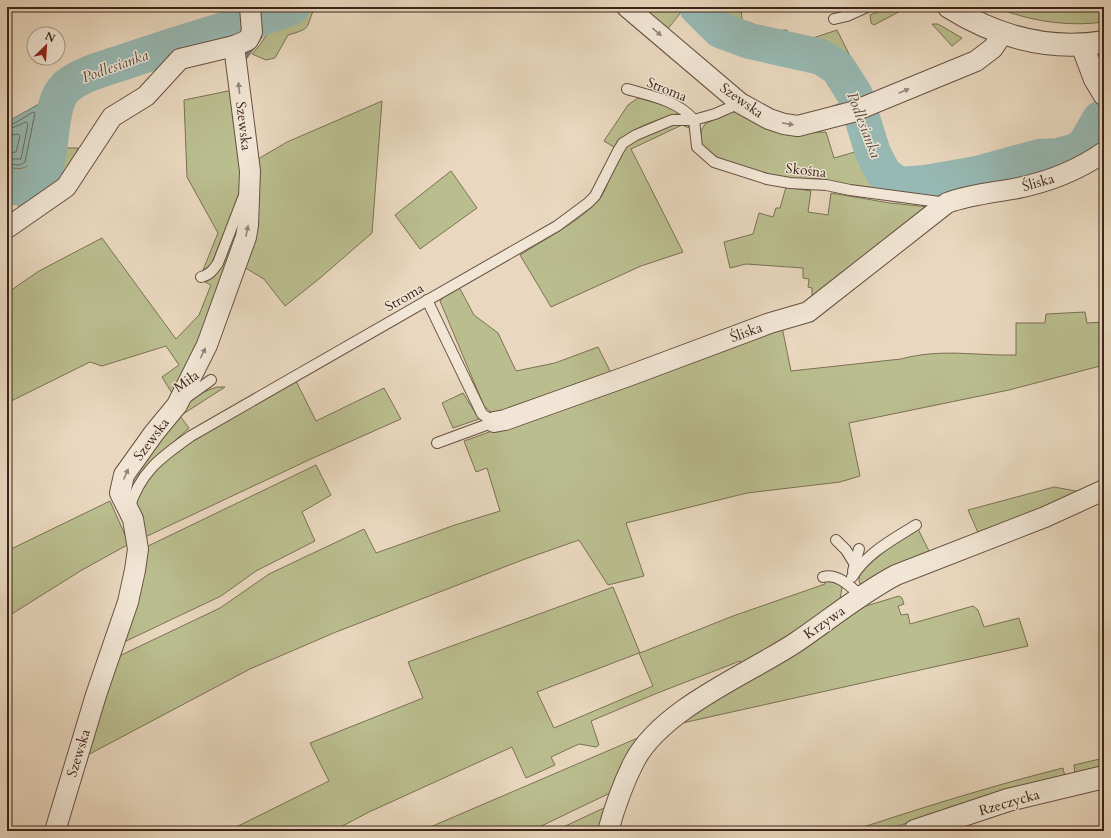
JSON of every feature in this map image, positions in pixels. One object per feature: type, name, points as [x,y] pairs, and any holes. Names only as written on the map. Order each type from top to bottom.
[{"type":"street","name":"Szewska","points":[[627,7],[740,103],[768,119],[798,126],[860,109],[976,61],[994,48],[1003,33]]},
{"type":"street","points":[[949,7],[980,25],[1040,44],[1082,45],[1104,42]]},
{"type":"street","points":[[7,228],[66,187],[112,117],[146,96],[180,59],[187,56],[234,46],[248,40],[252,32],[251,17]]},
{"type":"street","points":[[1082,45],[1095,79],[1104,94]]},
{"type":"street","name":"Szewska","points":[[56,831],[96,695],[128,602],[133,582],[138,549],[133,519],[120,493],[124,475],[154,433],[177,405],[207,345],[246,237],[248,225],[250,171],[234,46]]},
{"type":"street","name":"Śliska","points":[[494,422],[505,420],[631,376],[770,323],[808,312],[947,203],[975,194],[1042,182],[1080,167],[1104,152]]},
{"type":"street","name":"Krzywa","points":[[608,831],[620,792],[636,759],[653,736],[664,725],[706,696],[794,643],[855,587],[896,575],[1045,517],[1104,490]]},
{"type":"street","name":"Rzeczycka","points":[[915,831],[1008,800],[1104,777]]},
{"type":"lane","points":[[834,19],[847,16],[868,7]]},
{"type":"lane","name":"Stroma","points":[[627,89],[672,103],[686,111],[694,120]]},
{"type":"lane","name":"Stroma","points":[[129,509],[136,489],[160,458],[191,436],[427,300],[529,244],[557,226],[588,203],[601,187],[618,151],[624,143],[636,135],[672,120],[694,120],[715,114],[740,103]]},
{"type":"lane","name":"Skośna","points":[[694,120],[697,147],[714,162],[767,178],[790,183],[826,185],[850,190],[947,203]]},
{"type":"lane","points":[[201,277],[206,276],[213,271],[218,263],[242,200],[250,171]]},
{"type":"lane","points":[[427,300],[482,414],[494,422]]},
{"type":"lane","name":"Miła","points":[[177,405],[211,380]]},
{"type":"lane","points":[[437,443],[494,422]]},
{"type":"lane","points":[[855,587],[859,566],[870,556],[916,525]]},
{"type":"lane","points":[[836,540],[846,550],[854,563]]},
{"type":"lane","points":[[855,587],[854,563],[859,549]]},
{"type":"lane","points":[[823,577],[832,576],[855,587]]},
{"type":"green space","points":[[262,7],[315,7],[305,29],[288,35],[275,58],[266,60],[252,54],[266,36],[268,31],[268,15],[261,18]]},
{"type":"green space","points":[[634,7],[685,7],[667,30]]},
{"type":"green space","points":[[686,7],[741,7],[743,32],[787,30],[789,39],[813,38],[837,30],[854,64],[849,66],[862,96],[846,101],[839,86],[831,75],[821,68],[810,63],[756,50],[736,42],[711,27]]},
{"type":"green space","points":[[890,7],[908,7],[874,25],[871,23],[870,15]]},
{"type":"green space","points":[[995,7],[1104,7],[1104,22],[1076,24],[1048,22],[1021,16]]},
{"type":"green space","points":[[243,15],[244,34],[158,74],[150,56],[89,80],[68,94],[62,103],[59,113],[52,148],[78,148],[71,172],[22,212],[13,196],[7,196],[7,167],[20,169],[29,164],[40,114],[40,107],[37,105],[68,76],[113,54],[142,44]]},
{"type":"green space","points":[[932,24],[938,24],[962,38],[952,46]]},
{"type":"green space","points":[[233,90],[245,172],[238,198],[211,265],[203,270],[218,233],[187,177],[184,100]]},
{"type":"green space","points":[[638,98],[671,107],[681,113],[636,129],[614,147],[604,141],[628,105]]},
{"type":"green space","points":[[382,101],[372,233],[285,306],[264,279],[242,266],[258,226],[258,159],[287,142]]},
{"type":"green space","points":[[846,101],[846,107],[819,116],[795,116],[815,113]]},
{"type":"green space","points":[[738,108],[797,133],[826,132],[834,158],[862,150],[855,123],[870,119],[888,163],[898,172],[906,175],[915,176],[935,173],[961,165],[961,162],[970,159],[972,161],[1020,145],[1023,152],[1027,150],[1033,169],[944,194],[926,194],[843,184],[817,178],[791,180],[716,159],[702,147],[701,131],[705,124]]},
{"type":"green space","points":[[1097,114],[1104,124],[1104,144],[1095,150],[1055,167],[1042,166],[1036,150],[1052,143],[1054,147],[1066,144]]},
{"type":"green space","points":[[673,123],[688,124],[689,128],[682,125],[631,149],[683,252],[641,266],[551,307],[520,255],[571,224],[598,201],[606,188],[616,160],[624,148],[634,140]]},
{"type":"green space","points":[[451,171],[477,208],[420,249],[395,215]]},
{"type":"green space","points":[[786,187],[811,191],[808,212],[828,215],[831,193],[890,203],[929,207],[812,303],[812,288],[808,287],[809,279],[803,278],[803,268],[746,264],[730,268],[724,242],[753,234],[759,213],[773,217],[776,208],[780,208]]},
{"type":"green space","points":[[244,208],[242,236],[175,398],[162,377],[179,365],[166,346],[102,366],[90,362],[7,403],[7,293],[39,271],[102,238],[176,339],[199,315],[211,285],[205,282],[214,277]]},
{"type":"green space","points":[[459,287],[474,315],[498,333],[516,371],[555,363],[598,347],[612,375],[497,415],[491,412],[484,406],[440,301],[445,295]]},
{"type":"green space","points":[[1085,312],[1087,323],[1104,322],[1104,365],[1009,390],[849,423],[860,476],[840,482],[747,493],[626,523],[644,576],[608,585],[579,540],[525,559],[336,632],[250,669],[82,758],[115,658],[220,608],[269,574],[364,529],[376,553],[500,511],[487,468],[476,472],[464,441],[782,327],[791,371],[944,353],[1016,355],[1016,323],[1045,323],[1046,314]]},
{"type":"green space","points":[[296,381],[316,421],[384,388],[401,419],[313,458],[143,538],[135,507],[137,497],[147,480],[163,463],[207,431]]},
{"type":"green space","points":[[217,387],[225,387],[180,416],[189,428],[158,456],[130,492],[127,483],[145,454],[165,436],[164,430],[175,416],[200,394]]},
{"type":"green space","points":[[463,393],[479,419],[453,428],[442,403]]},
{"type":"green space","points":[[316,465],[331,495],[302,512],[315,541],[256,571],[221,596],[122,643],[144,548]]},
{"type":"green space","points":[[1054,487],[1081,492],[980,537],[968,510]]},
{"type":"green space","points":[[110,501],[129,544],[82,570],[7,617],[7,551]]},
{"type":"green space","points":[[918,529],[930,553],[864,585],[860,584],[859,577],[863,569],[871,561],[880,553]]},
{"type":"green space","points":[[824,579],[838,583],[842,588],[840,599],[743,667],[740,661],[591,721],[599,745],[596,747],[579,744],[551,757],[555,765],[526,778],[512,747],[369,812],[333,831],[228,831],[329,781],[310,743],[423,698],[408,662],[613,587],[640,653],[733,616],[825,584]],"holes":[[[639,653],[653,686],[554,728],[537,692]]]},
{"type":"green space","points":[[899,596],[902,598],[904,604],[898,606],[901,615],[908,614],[910,624],[973,606],[978,610],[984,627],[1019,618],[1028,646],[678,724],[857,606],[866,606]]},
{"type":"green space","points":[[647,734],[612,792],[531,831],[421,831]]},
{"type":"green space","points":[[1104,758],[1104,767],[1075,774],[1074,765]]},
{"type":"green space","points":[[1063,768],[1065,777],[955,807],[883,831],[851,831],[1009,782]]},
{"type":"green space","points":[[608,806],[602,831],[554,831],[561,828]]},
{"type":"water","points":[[37,105],[40,106],[40,114],[29,164],[25,168],[7,167],[7,122]]},
{"type":"waterway","name":"Podlesianka","points":[[7,186],[21,188],[31,187],[41,178],[46,167],[55,109],[59,97],[66,87],[73,82],[87,74],[292,7]]},
{"type":"waterway","name":"Podlesianka","points":[[697,7],[720,30],[750,41],[821,57],[838,68],[855,95],[873,153],[884,174],[899,185],[925,183],[977,174],[1039,157],[1058,156],[1077,151],[1085,145],[1100,119]]},
{"type":"waterway","points":[[244,58],[262,33],[266,16]]}]
